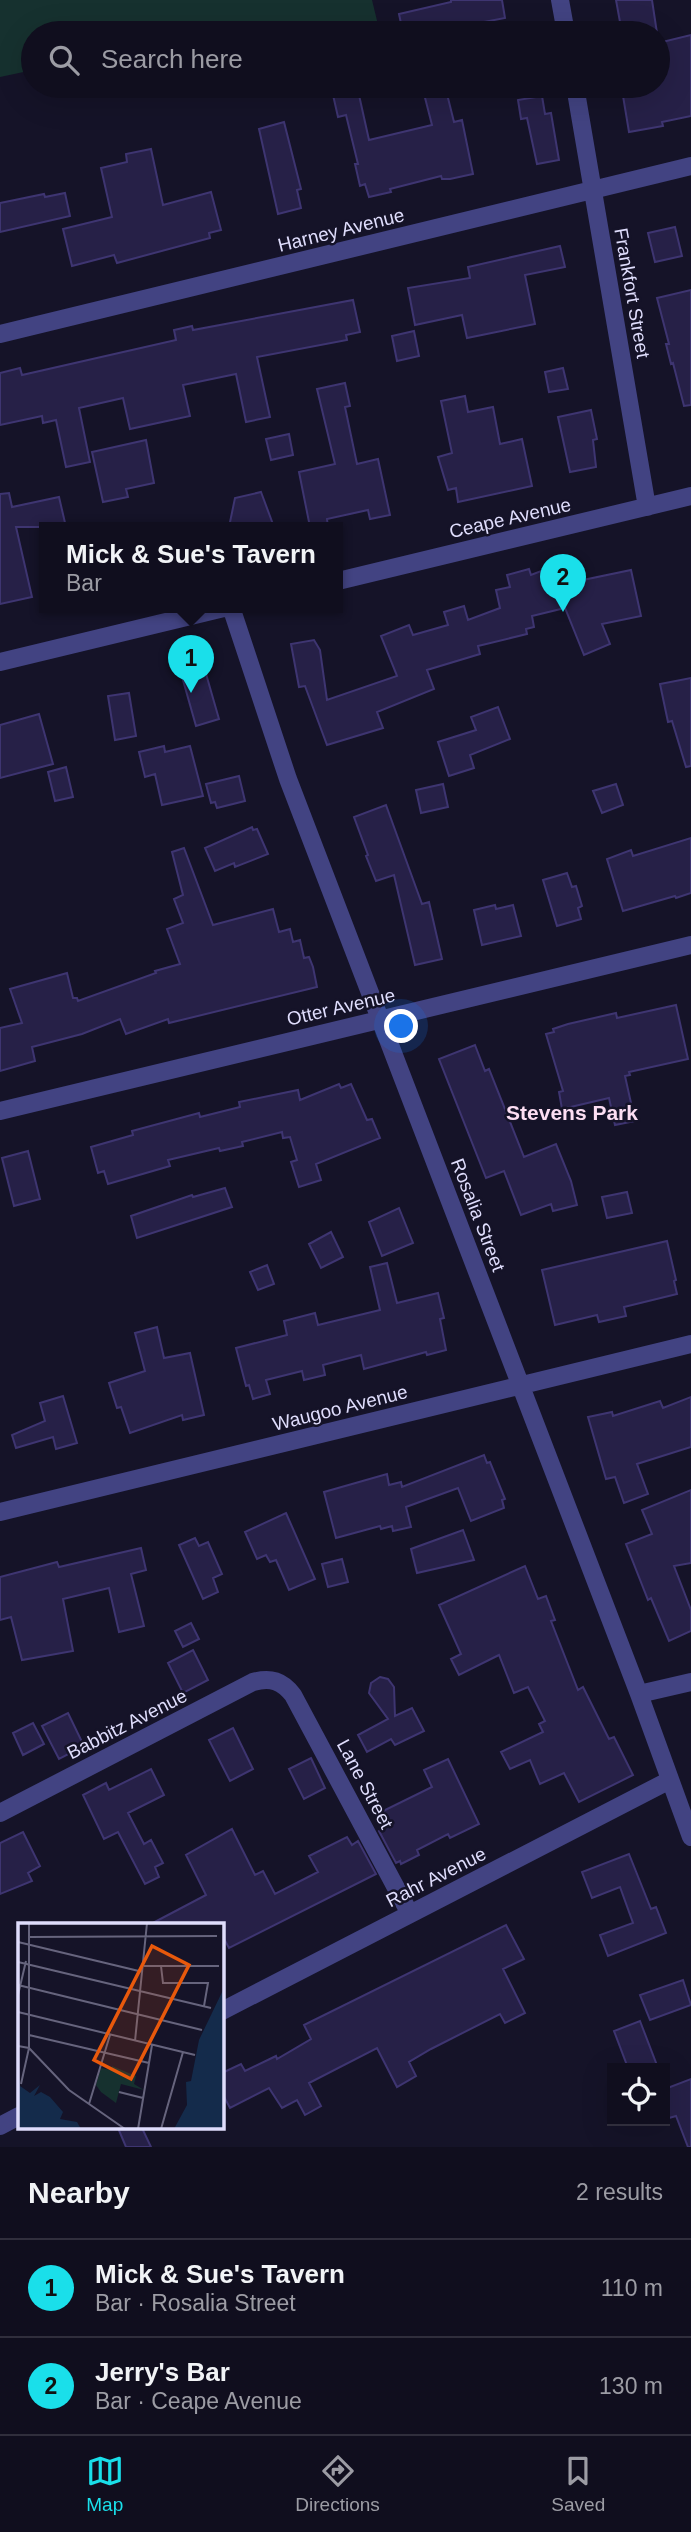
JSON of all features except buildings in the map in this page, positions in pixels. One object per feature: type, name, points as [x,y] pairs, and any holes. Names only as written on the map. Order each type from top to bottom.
[{"type":"street","points":[[561,0],[564,21]]},
{"type":"street","name":"Frankfort Street","points":[[577,98],[647,507]]},
{"type":"street","name":"Harney Avenue","points":[[0,334],[691,166]]},
{"type":"street","name":"Ceape Avenue","points":[[343,580],[691,496]]},
{"type":"street","points":[[0,662],[204,613]]},
{"type":"street","name":"Rosalia Street","points":[[231,613],[288,779],[639,1694],[691,1837]]},
{"type":"street","name":"Otter Avenue","points":[[0,1111],[691,945]]},
{"type":"street","name":"Waugoo Avenue","points":[[0,1513],[691,1344]]},
{"type":"street","name":"Babbitz Avenue","points":[[0,1813],[253,1682],[275,1680]]},
{"type":"street","name":"Lane Street","points":[[275,1680],[285,1685],[293,1695],[410,1914]]},
{"type":"street","points":[[639,1694],[691,1682]]},
{"type":"street","name":"Rahr Avenue","points":[[224,2010],[670,1780]]},
{"type":"street","points":[[0,2126],[18,2117]]},
{"type":"green space","points":[[0,0],[372,0],[377,21],[21,21],[21,73],[0,77]]},
{"type":"place","name":"Jerry's Bar","points":[[563,612]]},
{"type":"place","name":"Mick & Sue's Tavern","points":[[191,693]]},
{"type":"district","name":"Stevens Park","points":[[572,1112]]}]
